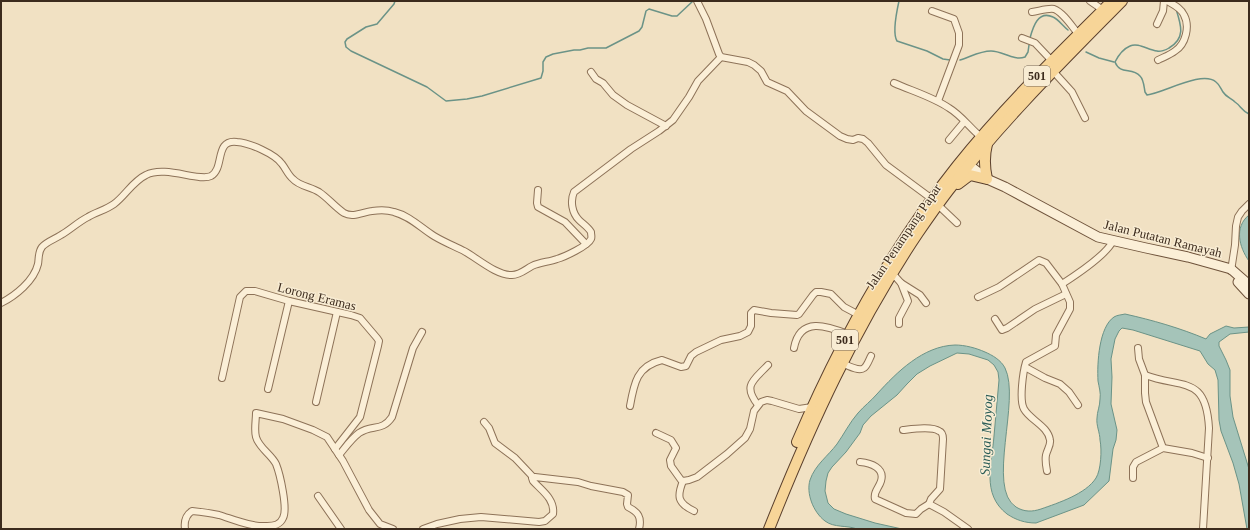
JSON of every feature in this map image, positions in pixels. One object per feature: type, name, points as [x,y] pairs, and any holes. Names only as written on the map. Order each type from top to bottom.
[{"type":"main road","name":"Jalan Penampang Papar","points":[[762,529],[812,408],[848,334],[888,266],[967,160],[984,140],[1034,90],[1054,62],[1112,1]]},
{"type":"main road","name":"Jalan Penampang Papar","points":[[1054,62],[1069,55],[1122,1]]},
{"type":"main road","points":[[1054,62],[1066,52],[1069,55]]},
{"type":"main road","points":[[951,187],[959,184],[964,178],[970,175],[987,178],[984,166],[984,140]]},
{"type":"main road","name":"Jalan Penampang Papar","points":[[769,529],[796,460],[827,392],[872,307],[935,202],[951,187],[967,160]]},
{"type":"main road","name":"Jalan Putatan Ramayah","points":[[967,160],[987,178],[1098,237],[1170,253],[1229,269],[1249,285]]},
{"type":"main road","name":"Jalan Putatan Ramayah","points":[[1229,269],[1249,294]]},
{"type":"street","points":[[697,1],[704,13],[721,57]]},
{"type":"street","points":[[1090,1],[1103,10]]},
{"type":"street","points":[[1157,24],[1163,11],[1164,1]]},
{"type":"street","points":[[1158,60],[1181,46],[1186,36],[1187,24],[1184,15],[1179,8],[1167,1]]},
{"type":"street","points":[[1032,12],[1048,9],[1055,10],[1064,15],[1079,35]]},
{"type":"street","points":[[932,11],[954,20],[959,33],[958,45],[938,101]]},
{"type":"street","points":[[1022,38],[1035,43],[1054,62],[1072,92],[1085,118]]},
{"type":"street","points":[[1,303],[8,300],[32,277],[38,264],[40,252],[45,244],[88,217],[115,203],[135,183],[147,174],[154,172],[166,172],[204,177],[211,176],[216,170],[224,146],[234,141],[245,143],[262,150],[277,159],[282,163],[293,180],[318,192],[346,214],[357,215],[376,210],[398,213],[417,223],[437,238],[466,252],[496,271],[506,274],[516,274],[534,264],[559,258],[591,240],[591,232],[575,216],[571,201],[574,192],[631,149],[673,120],[698,81],[721,57]]},
{"type":"street","points":[[721,57],[748,62],[754,65],[761,71],[767,82],[787,91],[806,111],[840,136],[853,140],[858,138],[868,143],[886,165],[935,202],[957,223]]},
{"type":"street","points":[[591,72],[613,95],[627,105],[666,126]]},
{"type":"street","points":[[894,83],[938,101],[957,114],[984,140]]},
{"type":"street","points":[[949,140],[964,122]]},
{"type":"street","points":[[538,190],[538,207],[565,222],[586,244]]},
{"type":"street","points":[[1229,269],[1235,245],[1238,217],[1249,204]]},
{"type":"street","points":[[1062,284],[1085,269],[1109,248],[1113,241]]},
{"type":"street","points":[[978,297],[999,287],[1039,260],[1046,263],[1062,284],[1070,302],[1070,309],[1056,335],[1055,346],[1026,362],[1025,366],[1022,405],[1026,412],[1042,427],[1049,437],[1050,441],[1046,456],[1047,471]]},
{"type":"street","points":[[892,273],[901,283],[920,295],[926,303]]},
{"type":"street","points":[[899,324],[899,318],[908,301],[901,283]]},
{"type":"street","name":"Lorong Eramas","points":[[222,378],[241,295],[246,291],[252,291],[360,318],[379,341],[362,412],[355,424],[335,449]]},
{"type":"street","points":[[630,406],[635,382],[641,372],[648,366],[662,360],[681,367],[686,366],[691,356],[696,352],[721,340],[740,336],[748,332],[751,326],[752,313],[754,310],[797,315],[816,292],[821,292],[831,294],[844,307],[859,315]]},
{"type":"street","points":[[995,319],[1002,330],[1035,309],[1066,294]]},
{"type":"street","points":[[268,389],[289,301]]},
{"type":"street","points":[[316,402],[337,312]]},
{"type":"street","points":[[794,348],[797,337],[805,329],[818,325],[848,334]]},
{"type":"street","points":[[339,455],[359,433],[366,429],[381,427],[389,422],[392,417],[413,348],[422,332]]},
{"type":"street","points":[[1138,348],[1139,359],[1145,375],[1146,402],[1163,448]]},
{"type":"street","points":[[842,363],[863,369],[871,356]]},
{"type":"street","points":[[758,405],[751,396],[751,383],[768,365]]},
{"type":"street","points":[[1025,366],[1049,380],[1060,384],[1069,392],[1078,406]]},
{"type":"street","points":[[1145,375],[1195,388],[1203,400],[1208,414],[1209,428],[1204,529]]},
{"type":"street","points":[[683,481],[697,477],[743,440],[750,429],[754,411],[761,402],[767,400],[799,409],[812,408]]},
{"type":"street","points":[[185,529],[185,521],[188,514],[192,511],[206,512],[236,521],[261,526],[276,525],[283,519],[284,501],[281,480],[276,463],[261,446],[255,436],[256,413],[283,419],[327,437],[348,469],[364,501],[380,524],[392,529]]},
{"type":"street","points":[[425,529],[460,519],[481,517],[539,522],[545,521],[553,514],[553,503],[548,496],[533,481],[533,477],[515,458],[495,443],[489,428],[484,422]]},
{"type":"street","points":[[860,462],[873,465],[878,468],[881,474],[881,482],[874,495],[875,500],[906,514],[916,514],[929,504],[931,499],[939,491],[941,485],[944,443],[943,435],[936,430],[903,430]]},
{"type":"street","points":[[656,433],[671,440],[674,445],[675,450],[670,462],[675,472],[683,481]]},
{"type":"street","points":[[1134,478],[1133,467],[1136,462],[1163,448],[1192,453],[1208,458]]},
{"type":"street","points":[[533,477],[572,481],[624,492],[628,495],[628,507],[636,511],[638,515],[640,524],[639,529]]},
{"type":"street","points":[[683,481],[679,492],[680,499],[694,511]]},
{"type":"street","points":[[318,496],[341,529]]},
{"type":"street","points":[[929,504],[944,512],[968,529]]},
{"type":"street","points":[[374,529],[380,524]]},
{"type":"water","points":[[1249,215],[1249,261],[1243,250],[1240,231],[1241,225]]},
{"type":"water","points":[[1125,314],[1135,316],[1176,328],[1206,339],[1210,334],[1226,326],[1234,328],[1249,327],[1249,332],[1230,334],[1219,342],[1219,346],[1230,370],[1230,396],[1233,417],[1249,469],[1249,529],[1247,529],[1239,484],[1233,463],[1221,431],[1219,420],[1218,380],[1215,370],[1208,364],[1200,351],[1122,328],[1115,339],[1111,359],[1111,404],[1117,430],[1109,481],[1084,505],[1036,523],[1024,522],[1014,518],[1007,514],[999,506],[991,488],[990,478],[999,380],[998,372],[994,365],[988,360],[969,354],[957,353],[917,374],[897,395],[871,416],[863,425],[860,433],[846,452],[828,473],[825,491],[828,503],[834,509],[875,523],[902,529],[857,529],[836,526],[829,523],[817,513],[814,508],[810,496],[809,485],[815,470],[837,444],[858,413],[893,377],[922,355],[943,346],[955,345],[974,348],[988,353],[1003,365],[1009,382],[1004,482],[1008,497],[1016,507],[1025,511],[1031,511],[1055,504],[1079,493],[1091,484],[1098,474],[1101,454],[1101,444],[1097,421],[1100,404],[1100,390],[1098,381],[1099,355],[1105,329],[1114,317]]},
{"type":"waterway","points":[[395,1],[377,24],[366,27],[347,39],[345,42],[346,47],[351,51],[427,87],[446,101],[482,96],[541,78],[543,62],[546,57],[553,54],[574,50],[606,48],[639,31],[642,27],[646,11],[649,9],[672,16],[677,16],[693,1]]},
{"type":"waterway","points":[[899,1],[895,27],[897,41],[927,51],[943,59],[950,60]]},
{"type":"waterway","points":[[1176,9],[1181,31],[1178,40],[1174,44],[1163,51],[1136,45],[1127,47],[1115,62],[1117,66],[1123,70],[1137,73],[1143,82],[1147,95],[1192,80],[1210,79],[1216,82],[1226,95],[1249,114]]},
{"type":"waterway","points":[[1030,38],[1037,21],[1048,15],[1055,18],[1068,30]]},
{"type":"waterway","points":[[960,60],[987,51],[1000,52],[1012,57],[1021,58],[1025,57],[1028,52],[1029,45]]},
{"type":"waterway","points":[[1086,52],[1099,58],[1114,62]]},
{"type":"water label","name":"Sungai Moyog","points":[[986,435]]}]
